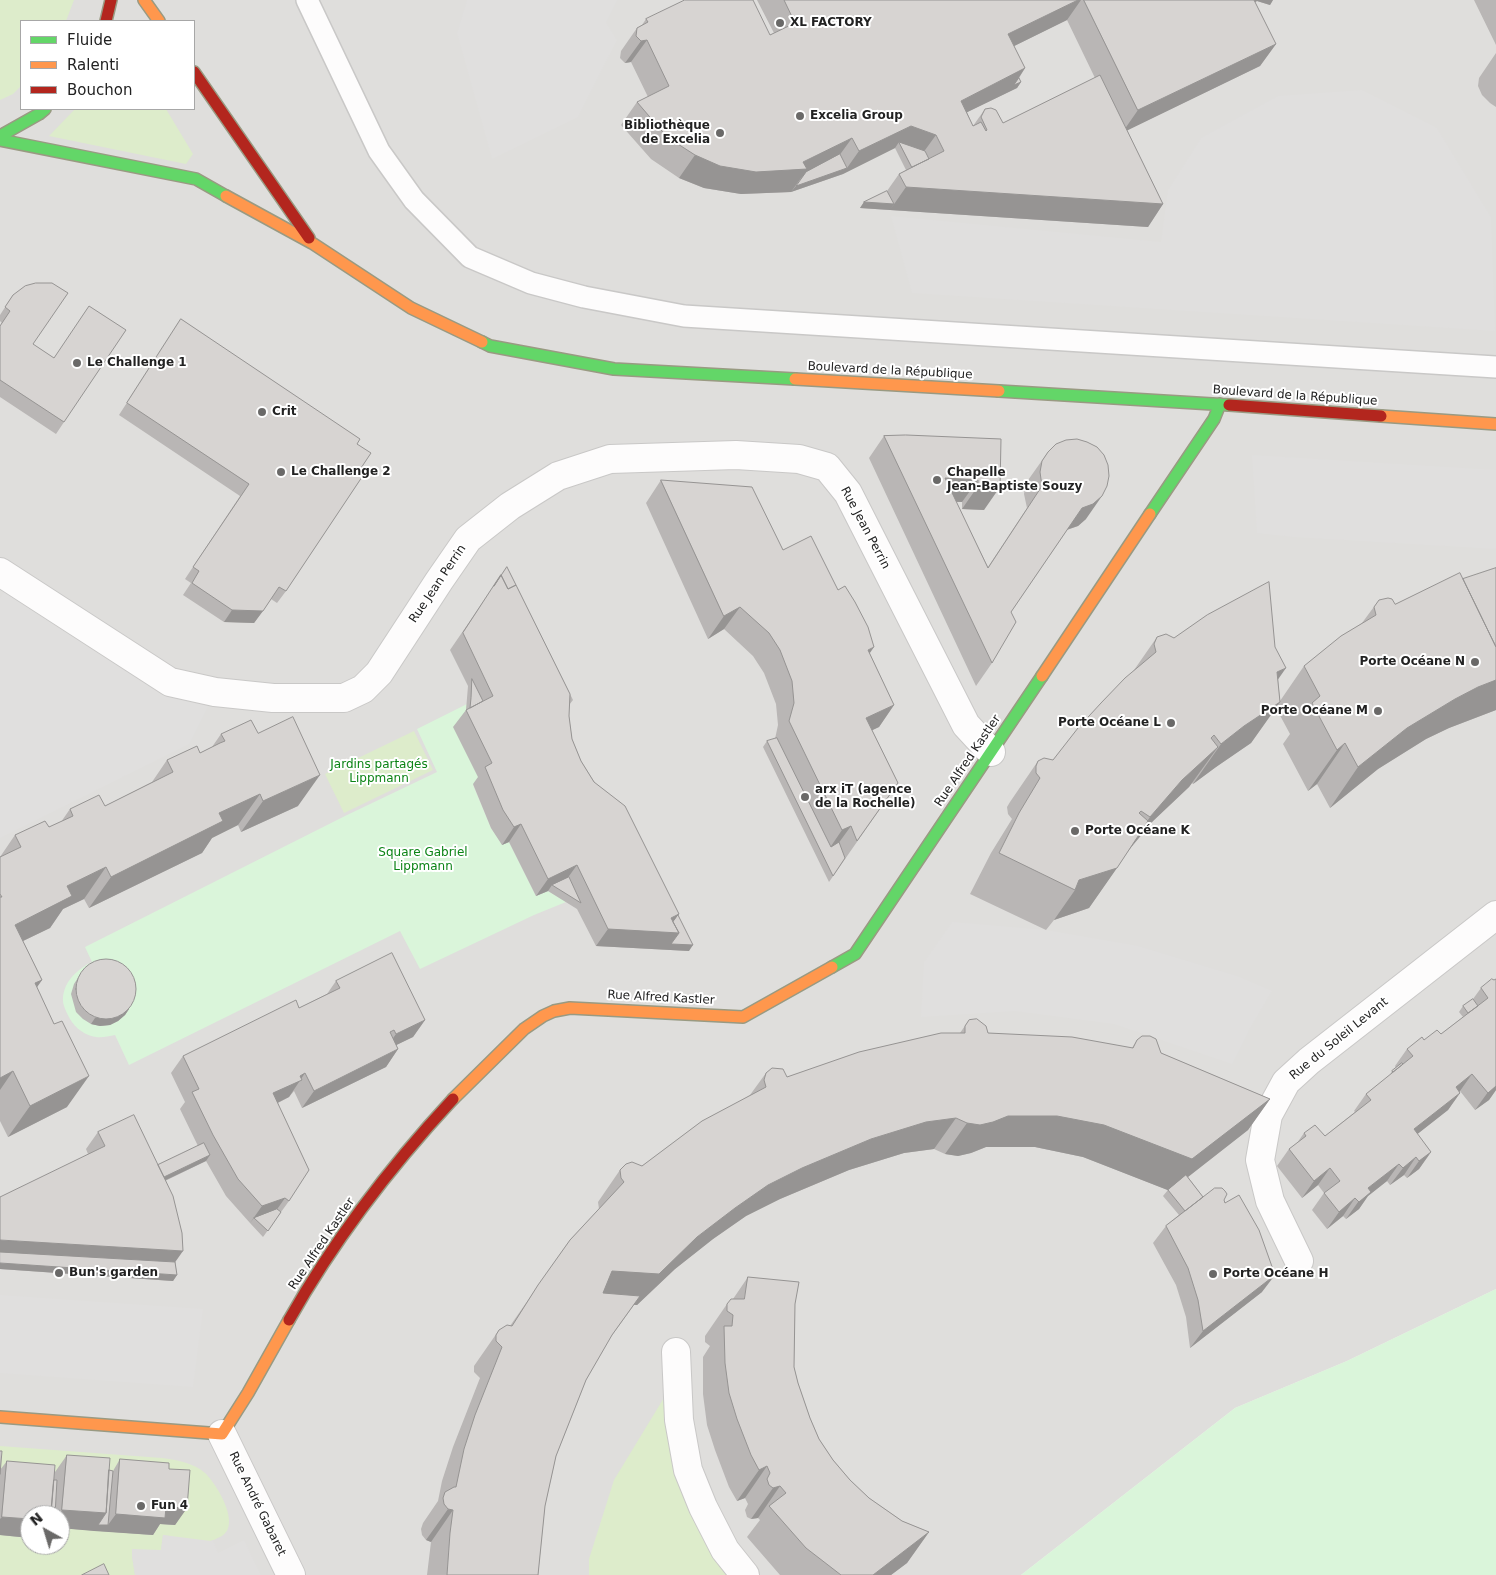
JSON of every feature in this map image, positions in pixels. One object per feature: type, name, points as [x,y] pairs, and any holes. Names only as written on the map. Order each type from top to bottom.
[{"type":"street","points":[[106,20],[111,0]]},
{"type":"street","points":[[144,0],[158,20]]},
{"type":"street","points":[[195,73],[312,243]]},
{"type":"street","points":[[0,136],[44,110]]},
{"type":"street","name":"Boulevard de la République","points":[[0,140],[196,179],[312,243],[411,308],[490,346],[614,369],[1220,404],[1496,424]]},
{"type":"street","name":"Rue Alfred Kastler","points":[[222,1434],[242,1404],[320,1268],[379,1185],[459,1092],[531,1024],[551,1012],[570,1008],[742,1017],[855,954],[1214,420],[1220,404]]},
{"type":"street","name":"Rue Jean Perrin","points":[[4,583],[170,682],[215,692],[273,698],[344,698],[364,689],[379,673],[468,539],[510,506],[558,476],[610,458],[736,455],[798,459],[827,467],[848,493],[966,725],[990,752]]},
{"type":"street","name":"Rue du Soleil Levant","points":[[1299,1261],[1270,1201],[1260,1160],[1268,1114],[1286,1082],[1309,1061],[1496,915]]},
{"type":"street","points":[[676,1352],[678,1420],[688,1470],[703,1507],[725,1550],[746,1575]]},
{"type":"street","points":[[0,1417],[222,1434]]},
{"type":"street","name":"Rue André Gabaret","points":[[222,1434],[291,1575]]},
{"type":"lane","points":[[307,0],[379,152],[414,200],[470,257],[530,283],[584,297],[684,316],[1496,367]]},
{"type":"shaded area","points":[[0,0],[1496,0],[1496,1289],[1347,1361],[1235,1408],[1021,1575],[0,1575]]},
{"type":"shaded area","points":[[467,0],[617,0],[606,22],[617,40],[578,117],[492,159],[457,33]]},
{"type":"shaded area","points":[[1362,90],[1437,128],[1491,217],[1495,331],[912,293],[891,216],[1161,242],[1168,190],[1201,138],[1278,96]]},
{"type":"shaded area","points":[[1252,455],[1496,470],[1496,549],[1294,537],[1257,533]]},
{"type":"shaded area","points":[[12,580],[215,692],[189,744],[0,838],[0,598]]},
{"type":"shaded area","points":[[952,922],[1046,930],[1138,946],[1237,976],[1272,991],[1232,1064],[1114,1024],[1015,1011],[921,1017],[924,962]]},
{"type":"shaded area","points":[[0,1295],[203,1309],[193,1387],[0,1373]]},
{"type":"shaded area","points":[[163,1535],[213,1540],[218,1553],[244,1540],[261,1575],[135,1575],[132,1549],[161,1550]]},
{"type":"green space","points":[[0,0],[74,0],[66,20],[20,20],[20,87],[13,94],[0,100]]},
{"type":"green space","points":[[74,110],[167,110],[193,154],[186,164],[49,136]]},
{"type":"green space","name":"Square Gabriel Lippmann","points":[[467,704],[465,722],[454,728],[480,781],[473,785],[491,828],[502,844],[509,842],[536,896],[548,891],[566,902],[534,915],[420,969],[400,931],[129,1065],[115,1035],[101,1037],[88,1035],[72,1022],[63,1003],[64,991],[69,980],[92,962],[85,947],[345,816],[437,772],[417,729]]},
{"type":"green space","name":"Jardins partagés Lippmann","points":[[414,731],[433,770],[344,813],[325,774]]},
{"type":"green space","points":[[1496,1289],[1496,1575],[1021,1575],[1235,1408],[1347,1361]]},
{"type":"green space","points":[[676,1378],[679,1420],[745,1575],[589,1575],[589,1559],[614,1480]]},
{"type":"green space","points":[[0,1446],[162,1458],[185,1462],[205,1473],[216,1486],[226,1505],[229,1524],[226,1532],[212,1541],[199,1541],[163,1535],[161,1550],[132,1556],[135,1575],[0,1575]]},
{"type":"building","name":"Excelia Group","points":[[685,0],[753,0],[770,35],[795,23],[784,0],[1078,0],[1008,34],[1025,68],[961,101],[973,126],[981,122],[986,131],[981,117],[985,109],[991,108],[996,110],[1003,123],[1100,75],[1163,204],[906,187],[899,174],[944,151],[936,135],[911,126],[859,151],[852,138],[803,162],[807,169],[756,172],[720,166],[695,155],[667,137],[637,102],[669,86],[647,40],[641,41],[636,36],[637,28],[648,22],[646,19]]},
{"type":"building","points":[[1084,0],[1254,0],[1276,44],[1138,110]]},
{"type":"building","points":[[1019,78],[1021,82],[1014,85]]},
{"type":"building","points":[[899,142],[925,151],[929,159],[912,167]]},
{"type":"building","points":[[840,154],[847,168],[796,186],[806,172]]},
{"type":"building","points":[[887,191],[894,204],[864,202]]},
{"type":"building","name":"Le Challenge 1","points":[[36,283],[52,283],[68,293],[33,344],[54,358],[89,306],[126,330],[64,422],[0,380],[0,326],[10,311],[5,307],[13,295],[25,286]]},
{"type":"building","name":"Le Challenge 2","points":[[181,319],[360,439],[357,444],[371,453],[361,468],[366,471],[286,591],[279,587],[263,611],[232,610],[192,583],[199,571],[193,567],[249,484],[127,403]]},
{"type":"building","points":[[906,435],[1001,439],[1000,487],[978,486],[978,480],[945,478],[988,568],[1042,486],[1040,472],[1042,461],[1056,444],[1066,440],[1077,439],[1087,442],[1097,447],[1104,455],[1108,465],[1109,476],[1102,496],[1093,504],[1082,508],[1011,612],[1016,622],[992,663],[884,436]]},
{"type":"building","points":[[661,480],[752,487],[783,550],[811,536],[838,590],[845,586],[855,602],[868,627],[874,647],[868,650],[894,705],[866,718],[898,783],[857,841],[851,826],[842,830],[789,721],[794,703],[792,681],[780,650],[769,633],[740,607],[724,616]]},
{"type":"building","points":[[507,567],[516,585],[508,589],[501,575]]},
{"type":"building","points":[[1496,568],[1496,647],[1463,579]]},
{"type":"building","name":"Porte Océane M","points":[[1460,573],[1496,647],[1496,680],[1455,699],[1407,728],[1358,767],[1345,743],[1337,750],[1312,703],[1320,696],[1304,666],[1341,636],[1376,615],[1374,607],[1379,600],[1392,599],[1395,604]]},
{"type":"building","points":[[501,575],[508,589],[516,585],[570,694],[569,716],[572,739],[581,761],[594,782],[625,806],[679,914],[671,918],[679,933],[608,929],[577,865],[548,879],[521,824],[514,827],[503,810],[485,767],[492,763],[466,710],[493,696],[463,633]]},
{"type":"building","points":[[1269,582],[1275,647],[1286,668],[1277,672],[1280,702],[1221,744],[1214,735],[1211,738],[1218,747],[1182,780],[1150,817],[1141,811],[1139,813],[1148,821],[1117,868],[1079,880],[1075,890],[999,853],[1019,813],[1040,778],[1036,773],[1038,761],[1044,758],[1053,760],[1101,703],[1125,678],[1156,652],[1154,644],[1157,637],[1166,634],[1174,638],[1207,615]]},
{"type":"building","points":[[472,679],[483,701],[470,708],[471,698]]},
{"type":"building","points":[[293,717],[320,775],[263,801],[260,794],[219,813],[223,821],[111,877],[106,867],[67,886],[72,896],[15,925],[42,980],[35,983],[54,1024],[62,1021],[89,1076],[30,1106],[13,1071],[0,1078],[0,897],[2,897],[0,894],[0,857],[21,847],[15,835],[45,821],[49,827],[73,816],[70,809],[99,795],[105,806],[173,772],[167,760],[197,746],[200,753],[225,741],[221,734],[251,720],[258,733]]},
{"type":"building","points":[[777,738],[831,847],[839,842],[845,858],[833,876],[767,741]]},
{"type":"building","points":[[569,877],[581,903],[552,885]]},
{"type":"building","points":[[678,915],[693,945],[671,944],[679,933],[673,922]]},
{"type":"building","points":[[392,953],[425,1020],[396,1034],[394,1030],[390,1032],[398,1049],[314,1091],[305,1073],[300,1076],[302,1080],[273,1093],[309,1170],[289,1201],[285,1198],[262,1206],[238,1179],[213,1135],[192,1092],[199,1089],[183,1056],[296,1000],[299,1008],[340,988],[336,981]]},
{"type":"building","points":[[100,959],[112,959],[123,964],[131,972],[136,983],[134,1001],[123,1014],[112,1019],[100,1019],[89,1014],[81,1006],[76,995],[76,983],[81,972],[89,964]]},
{"type":"building","points":[[1492,979],[1496,979],[1496,1086],[1488,1093],[1472,1074],[1456,1087],[1460,1093],[1414,1129],[1431,1152],[1419,1161],[1416,1157],[1403,1168],[1399,1164],[1368,1188],[1371,1192],[1359,1202],[1355,1198],[1339,1212],[1324,1193],[1340,1181],[1330,1168],[1314,1181],[1289,1149],[1306,1136],[1304,1133],[1315,1125],[1325,1136],[1371,1100],[1366,1094],[1413,1056],[1407,1049],[1422,1037],[1424,1040],[1437,1030],[1441,1034],[1488,998],[1481,988]]},
{"type":"building","points":[[1473,999],[1478,1006],[1468,1013],[1463,1006]]},
{"type":"building","points":[[977,1019],[986,1026],[988,1033],[1072,1037],[1133,1048],[1137,1040],[1142,1036],[1150,1036],[1156,1039],[1161,1053],[1270,1099],[1192,1159],[1104,1125],[1057,1116],[1008,1116],[980,1125],[967,1123],[956,1118],[926,1122],[871,1139],[802,1168],[768,1185],[697,1237],[659,1274],[612,1271],[603,1293],[640,1296],[612,1335],[586,1380],[556,1456],[545,1506],[538,1575],[447,1575],[453,1510],[448,1509],[444,1504],[443,1498],[445,1492],[456,1487],[464,1449],[475,1415],[502,1347],[496,1341],[496,1335],[499,1330],[507,1325],[512,1326],[570,1240],[624,1182],[621,1178],[620,1170],[626,1164],[632,1162],[642,1166],[702,1121],[766,1087],[764,1080],[766,1073],[772,1068],[783,1069],[787,1077],[859,1052],[941,1033],[965,1033],[965,1026],[969,1020]]},
{"type":"building","points":[[1402,1063],[1403,1064],[1392,1071]]},
{"type":"building","points":[[134,1115],[173,1196],[182,1233],[183,1251],[0,1240],[0,1197],[105,1146],[98,1132]]},
{"type":"building","points":[[204,1143],[210,1155],[164,1177],[158,1165]]},
{"type":"building","points":[[1186,1175],[1203,1197],[1185,1211],[1168,1190]]},
{"type":"building","name":"Porte Océane H","points":[[1215,1188],[1222,1188],[1227,1194],[1224,1200],[1225,1203],[1239,1195],[1259,1230],[1275,1275],[1203,1331],[1198,1300],[1188,1268],[1166,1226]]},
{"type":"building","points":[[277,1209],[281,1212],[268,1231],[254,1218]]},
{"type":"building","points":[[0,1252],[175,1262],[177,1275],[0,1263]]},
{"type":"building","points":[[748,1277],[799,1282],[795,1304],[794,1367],[810,1418],[819,1439],[833,1460],[869,1498],[902,1521],[929,1532],[873,1575],[841,1575],[806,1548],[769,1506],[786,1493],[780,1486],[773,1488],[769,1485],[767,1479],[770,1473],[767,1466],[759,1470],[751,1455],[729,1393],[725,1363],[724,1326],[732,1326],[733,1315],[727,1311],[727,1304],[731,1299],[744,1299]]},
{"type":"building","points":[[0,1451],[2,1451],[0,1474]]},
{"type":"building","points":[[67,1455],[110,1458],[106,1513],[70,1511],[70,1505],[62,1505]]},
{"type":"building","points":[[120,1459],[169,1463],[169,1469],[190,1470],[187,1508],[166,1507],[165,1518],[116,1514]]},
{"type":"building","points":[[7,1461],[55,1465],[52,1505],[20,1505],[20,1518],[2,1517]]},
{"type":"building","points":[[109,1470],[113,1471],[108,1525],[98,1525],[106,1513]]},
{"type":"building","points":[[54,1480],[57,1480],[56,1505],[52,1505]]},
{"type":"building","points":[[104,1564],[109,1575],[82,1575]]},
{"type":"traffic: fast","points":[[0,136],[44,110]]},
{"type":"traffic: fast","points":[[0,140],[196,179],[226,196]]},
{"type":"traffic: fast","points":[[482,342],[490,346],[614,369],[795,379]]},
{"type":"traffic: fast","points":[[999,391],[1229,405]]},
{"type":"traffic: fast","points":[[1150,514],[1214,419],[1220,404]]},
{"type":"traffic: fast","points":[[832,967],[855,954],[1042,676]]},
{"type":"traffic: slow","points":[[144,0],[158,20]]},
{"type":"traffic: slow","points":[[226,196],[312,243],[411,308],[482,342]]},
{"type":"traffic: slow","points":[[795,379],[999,391]]},
{"type":"traffic: slow","points":[[1381,416],[1496,424]]},
{"type":"traffic: slow","points":[[1042,676],[1150,514]]},
{"type":"traffic: slow","points":[[453,1099],[524,1029],[554,1011],[570,1008],[743,1017],[832,967]]},
{"type":"traffic: slow","points":[[0,1417],[222,1434],[248,1393],[289,1320]]},
{"type":"traffic: jam","points":[[106,20],[111,0]]},
{"type":"traffic: jam","points":[[195,73],[309,238]]},
{"type":"traffic: jam","points":[[1229,405],[1381,416]]},
{"type":"traffic: jam","points":[[289,1320],[306,1290],[364,1205],[407,1151],[453,1099]]},
{"type":"place","name":"XL FACTORY","points":[[780,23]]},
{"type":"place","name":"Excelia Group","points":[[800,116]]},
{"type":"place","name":"Bibliothèque de Excelia","points":[[720,133]]},
{"type":"place","name":"Le Challenge 1","points":[[77,363]]},
{"type":"place","name":"Crit","points":[[262,412]]},
{"type":"place","name":"Le Challenge 2","points":[[281,472]]},
{"type":"place","name":"Chapelle Jean-Baptiste Souzy","points":[[937,480]]},
{"type":"place","name":"Porte Océane N","points":[[1475,662]]},
{"type":"place","name":"Porte Océane M","points":[[1378,711]]},
{"type":"place","name":"Porte Océane L","points":[[1171,723]]},
{"type":"place","name":"arx iT (agence de la Rochelle)","points":[[805,797]]},
{"type":"place","name":"Porte Océane K","points":[[1075,831]]},
{"type":"place","name":"Bun's garden","points":[[59,1273]]},
{"type":"place","name":"Porte Océane H","points":[[1213,1274]]},
{"type":"place","name":"Fun 4","points":[[141,1506]]}]
